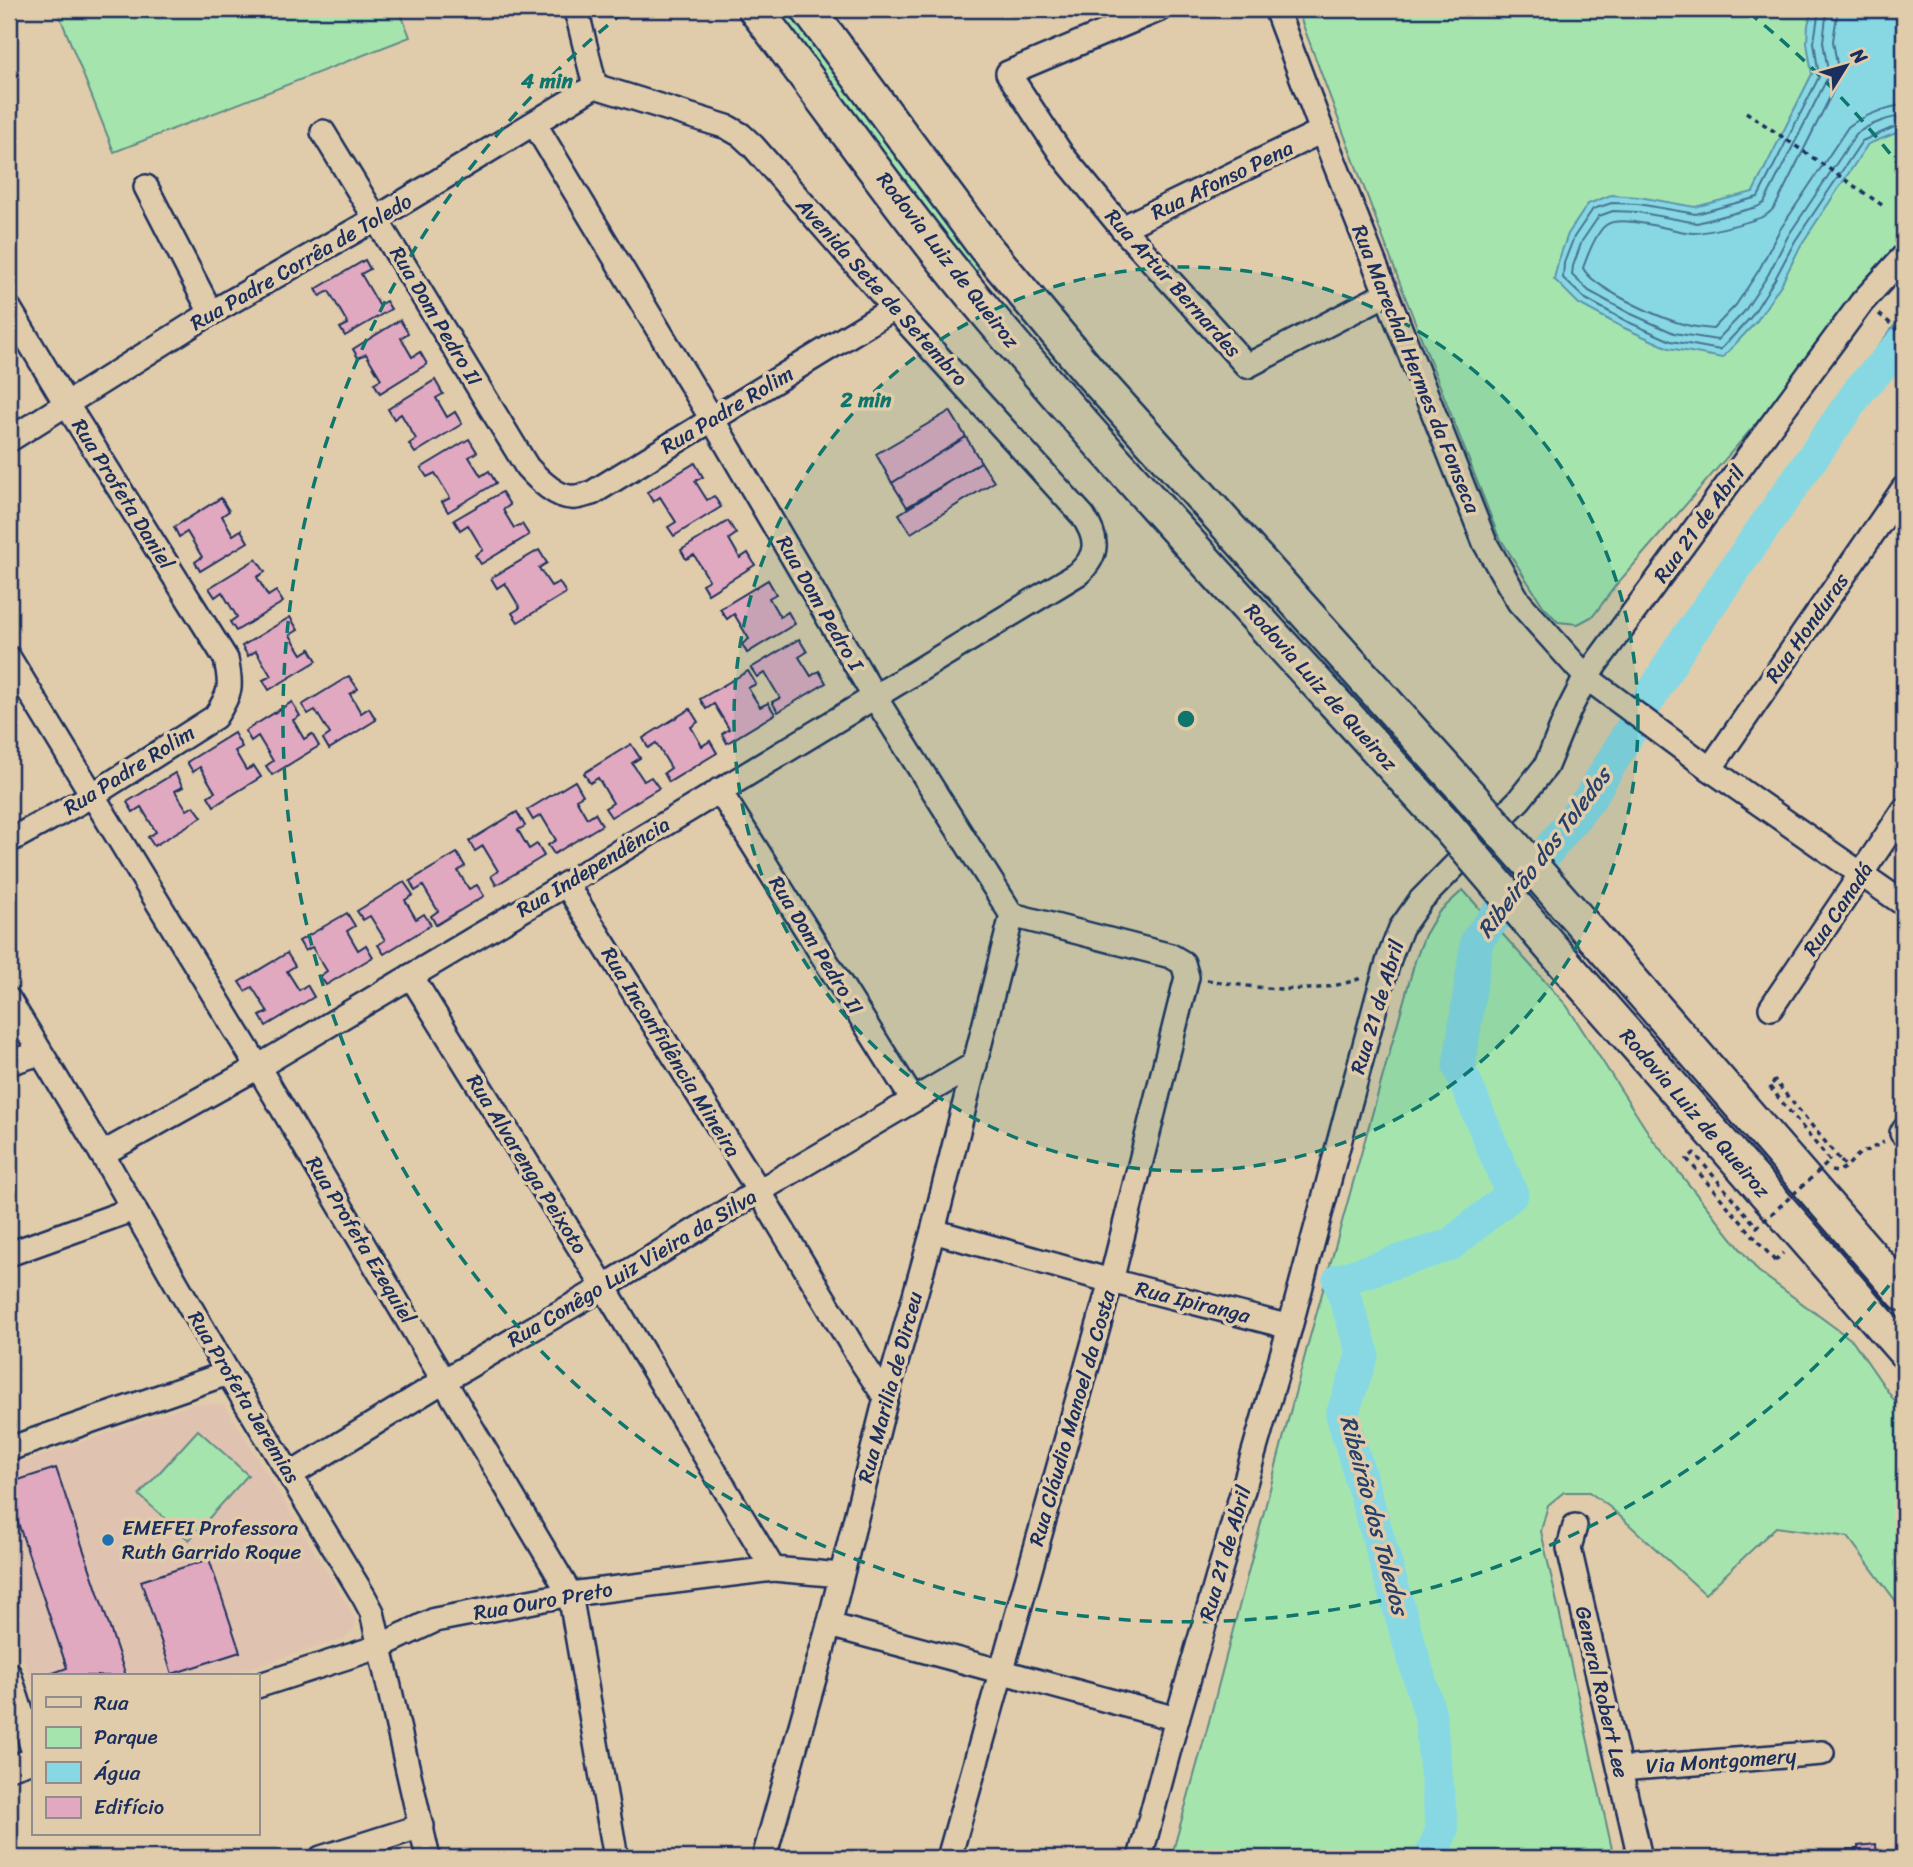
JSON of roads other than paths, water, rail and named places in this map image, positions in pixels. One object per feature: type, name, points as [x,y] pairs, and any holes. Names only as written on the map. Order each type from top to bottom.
[{"type":"highway","name":"Rodovia Luiz de Queiroz","points":[[755,9],[990,317],[1442,820],[1904,1351]]},
{"type":"highway","name":"Rodovia Luiz de Queiroz","points":[[808,9],[984,246],[1038,311],[1471,797],[1904,1294]]},
{"type":"street","points":[[574,9],[595,86]]},
{"type":"street","name":"Rua Artur Bernardes","points":[[1160,9],[1008,73],[1062,155],[1122,229],[1247,366],[1386,294]]},
{"type":"street","name":"Rua Marechal Hermes da Fonseca","points":[[1276,9],[1485,543],[1519,602],[1586,677],[1710,768]]},
{"type":"street","name":"Rua Padre Corrêa de Toledo","points":[[9,440],[211,313],[377,218],[595,86]]},
{"type":"street","name":"Avenida Sete de Setembro","points":[[595,86],[727,127],[753,146],[1083,516],[1094,538],[1094,550],[1090,563],[1079,573]]},
{"type":"street","name":"Rua Dom Pedro I","points":[[534,124],[712,419],[874,696],[1012,915]]},
{"type":"street","name":"Rua Afonso Pena","points":[[1122,229],[1322,131]]},
{"type":"street","name":"Rua Dom Pedro II","points":[[323,132],[527,467],[540,482],[556,492]]},
{"type":"street","points":[[146,187],[211,313]]},
{"type":"street","name":"Rua 21 de Abril","points":[[1140,1858],[1290,1327],[1385,970],[1402,928],[1420,901],[1519,800],[1546,766],[1586,677],[1862,302],[1904,256]]},
{"type":"street","name":"Rua Padre Rolim","points":[[556,492],[573,498],[592,493],[894,307]]},
{"type":"street","name":"Rua Profeta Daniel","points":[[9,308],[226,659],[231,682]]},
{"type":"street","name":"Rua Honduras","points":[[1710,768],[1904,488]]},
{"type":"street","name":"Rua Independência","points":[[102,1153],[258,1067],[1079,573]]},
{"type":"street","name":"Rua Profeta Ezequiel","points":[[9,658],[258,1067],[570,1594],[616,1858]]},
{"type":"street","name":"Rua Padre Rolim","points":[[9,841],[91,796],[215,717],[225,701],[231,682]]},
{"type":"street","points":[[1710,768],[1904,904]]},
{"type":"street","name":"Rua Dom Pedro II","points":[[719,790],[913,1100]]},
{"type":"street","name":"Rua Canadá","points":[[1772,1008],[1904,810]]},
{"type":"street","name":"Rua Inconfidência Mineira","points":[[566,884],[886,1398]]},
{"type":"street","name":"Rua Cláudio Manoel da Costa","points":[[948,1858],[1111,1281],[1187,976],[1183,963],[1171,956],[1012,915]]},
{"type":"street","name":"Rua Marilia de Dirceu","points":[[764,1858],[933,1231],[1012,915]]},
{"type":"street","name":"Rua Alvarenga Peixoto","points":[[411,976],[604,1287],[773,1569]]},
{"type":"street","name":"Rua Profeta Jeremias","points":[[9,1000],[365,1597],[372,1612],[428,1858]]},
{"type":"street","points":[[9,1063],[40,1053]]},
{"type":"street","name":"Rua Conêgo Luiz Vieira da Silva","points":[[290,1475],[604,1287],[758,1191],[975,1064]]},
{"type":"street","points":[[9,1254],[134,1209]]},
{"type":"street","name":"Rua Ipiranga","points":[[933,1231],[1290,1327]]},
{"type":"street","points":[[9,1449],[229,1373]]},
{"type":"street","name":"General Robert Lee","points":[[1575,1526],[1569,1548],[1640,1858]]},
{"type":"street","name":"Rua Ouro Preto","points":[[259,1685],[379,1647],[435,1620],[570,1594],[773,1569],[841,1575]]},
{"type":"street","points":[[828,1625],[1177,1720]]},
{"type":"street","points":[[9,1674],[32,1746]]},
{"type":"street","name":"Via Montgomery","points":[[1620,1769],[1822,1753]]},
{"type":"street","points":[[9,1768],[32,1760]]},
{"type":"street","points":[[321,1858],[422,1826]]},
{"type":"water","points":[[1812,9],[1904,9],[1904,130],[1868,144],[1801,245],[1782,283],[1756,322],[1722,358],[1669,348],[1579,304],[1554,279],[1568,234],[1588,204],[1611,195],[1695,207],[1753,192],[1812,74],[1807,43]]},
{"type":"water","points":[[1904,313],[1904,352],[1861,388],[1876,349]]},
{"type":"waterway","name":"Ribeirão dos Toledos","points":[[1430,1858],[1442,1830],[1430,1714],[1342,1415],[1363,1353],[1339,1280],[1450,1245],[1512,1194],[1459,1067],[1477,940],[1590,798],[1679,649],[1861,388],[1904,341]]},
{"type":"place","name":"EMEFEI Professora Ruth Garrido Roque","points":[[108,1540]]}]
